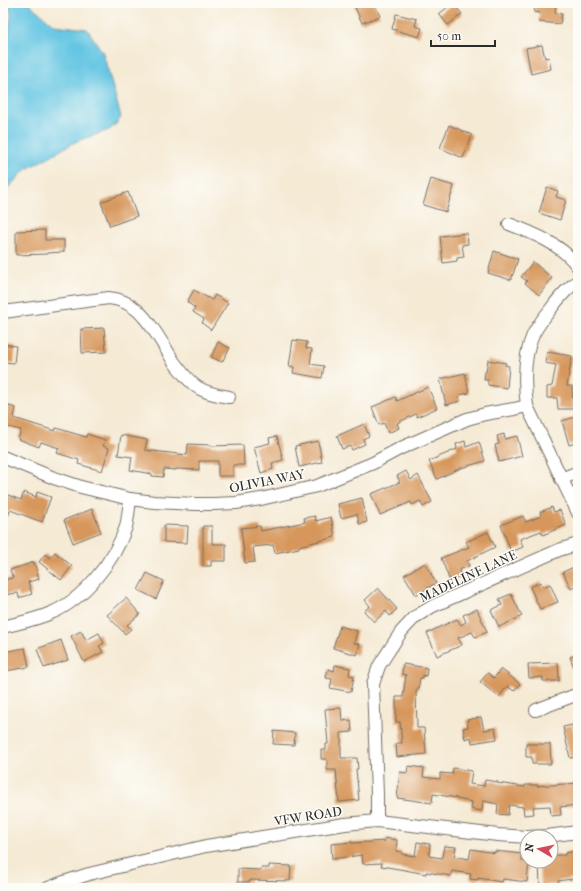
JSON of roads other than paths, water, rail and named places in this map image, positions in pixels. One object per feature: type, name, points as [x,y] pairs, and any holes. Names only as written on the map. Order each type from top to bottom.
[{"type":"street","points":[[509,224],[538,236],[548,242],[565,253],[578,267]]},
{"type":"street","points":[[578,281],[557,300],[533,336],[529,348],[525,371],[524,389],[527,406],[578,513]]},
{"type":"street","points":[[3,312],[109,298],[120,299],[137,309],[182,373],[189,380],[196,386],[206,391],[228,397]]},
{"type":"street","name":"OLIVIA WAY","points":[[3,457],[54,478],[81,487],[130,499],[167,503],[213,504],[249,501],[317,486],[373,463],[466,420],[485,414],[527,406]]},
{"type":"street","points":[[561,479],[578,472]]},
{"type":"street","points":[[3,627],[52,613],[86,589],[112,557],[126,526],[130,499]]},
{"type":"street","name":"MADELINE LANE","points":[[377,821],[373,684],[379,666],[400,632],[415,618],[433,606],[559,550],[578,544]]},
{"type":"street","points":[[536,710],[578,694]]},
{"type":"street","name":"VFW ROAD","points":[[48,888],[89,874],[206,846],[345,824],[377,821],[527,837],[578,832]]},
{"type":"water","points":[[7,3],[28,3],[54,25],[87,29],[103,53],[121,117],[109,130],[77,141],[25,170],[3,193],[3,52],[8,40],[11,13]]}]
